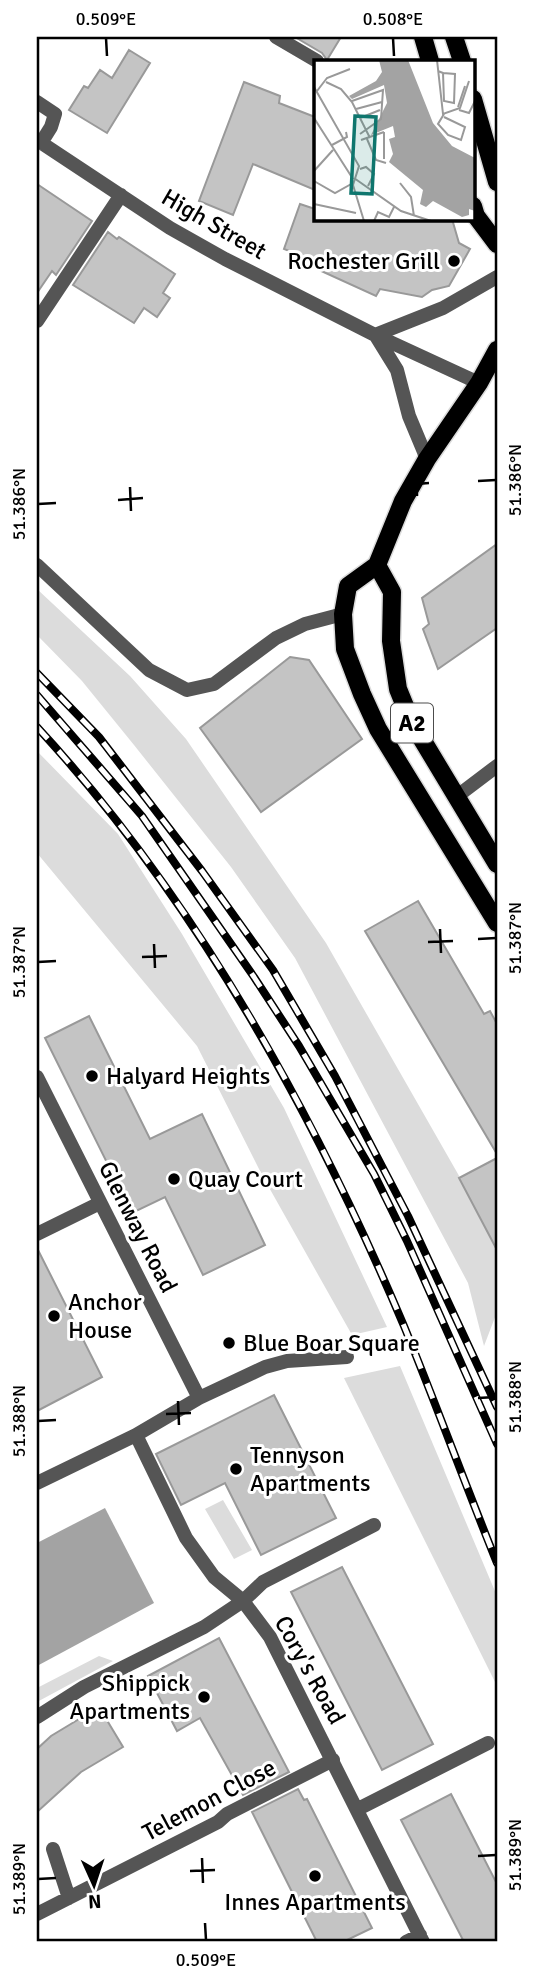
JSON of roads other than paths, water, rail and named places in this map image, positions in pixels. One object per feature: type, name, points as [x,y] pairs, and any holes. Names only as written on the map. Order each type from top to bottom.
[{"type":"main road","points":[[423,37],[430,60]]},
{"type":"main road","points":[[454,37],[462,60]]},
{"type":"main road","points":[[475,106],[497,182]]},
{"type":"main road","points":[[475,213],[497,244]]},
{"type":"main road","points":[[377,565],[402,501],[495,358]]},
{"type":"main road","name":"A2","points":[[497,864],[411,721],[398,689],[391,641],[392,592],[377,565],[348,586],[342,614],[349,664],[378,729],[497,923]]},
{"type":"street","points":[[276,37],[315,60]]},
{"type":"street","points":[[37,102],[55,114],[51,127],[39,142]]},
{"type":"street","name":"High Street","points":[[39,142],[170,229],[376,335],[479,383]]},
{"type":"street","points":[[37,321],[121,195]]},
{"type":"street","points":[[427,459],[409,416],[397,370],[376,335],[443,308],[497,277]]},
{"type":"street","points":[[37,565],[149,670],[187,690],[214,684],[276,638],[306,624],[342,614]]},
{"type":"street","points":[[456,797],[497,766]]},
{"type":"street","name":"Glenway Road","points":[[37,1077],[199,1398]]},
{"type":"street","points":[[37,1234],[100,1203]]},
{"type":"street","points":[[37,1483],[136,1435],[199,1398],[280,1363],[347,1357]]},
{"type":"street","name":"Cory's Road","points":[[136,1435],[186,1538],[214,1577],[243,1601],[270,1637],[358,1810],[416,1940]]},
{"type":"street","points":[[37,1717],[84,1687],[204,1627],[243,1601],[263,1582],[374,1525]]},
{"type":"street","points":[[358,1810],[488,1743]]},
{"type":"street","name":"Telemon Close","points":[[37,1914],[333,1760]]},
{"type":"street","points":[[53,1849],[69,1898]]},
{"type":"railway","points":[[37,673],[99,737],[202,871],[273,970],[335,1076],[408,1216],[497,1407]]},
{"type":"railway","points":[[37,695],[142,816],[299,1046],[374,1174],[407,1241],[497,1444]]},
{"type":"railway","points":[[37,727],[95,793],[149,863],[199,935],[290,1087],[331,1166],[404,1326],[497,1563]]},
{"type":"place","name":"Rochester Grill","points":[[454,261]]},
{"type":"place","name":"Halyard Heights","points":[[92,1076]]},
{"type":"place","name":"Quay Court","points":[[174,1179]]},
{"type":"place","name":"Anchor House","points":[[54,1316]]},
{"type":"place","name":"Blue Boar Square","points":[[229,1343]]},
{"type":"place","name":"Tennyson Apartments","points":[[236,1469]]},
{"type":"place","name":"Shippick Apartments","points":[[204,1697]]},
{"type":"place","name":"Innes Apartments","points":[[315,1876]]}]
